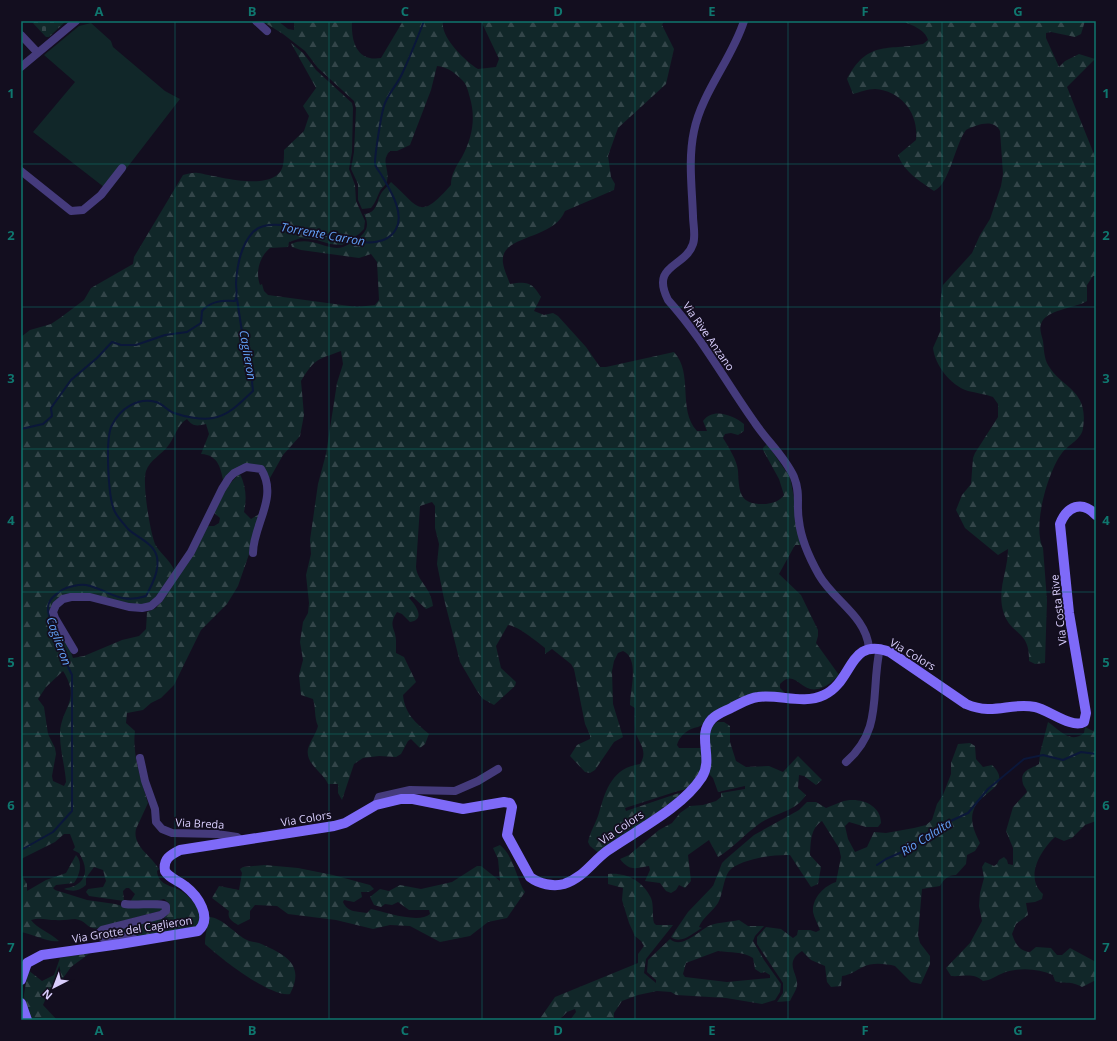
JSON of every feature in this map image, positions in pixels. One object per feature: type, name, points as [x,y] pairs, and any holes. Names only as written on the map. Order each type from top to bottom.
[{"type":"street","points":[[21,67],[37,52],[76,21]]},
{"type":"street","points":[[256,21],[267,31]]},
{"type":"street","name":"Via Rive Anzano","points":[[744,21],[698,115],[692,146],[694,242],[683,258],[673,263],[665,273],[663,284],[664,291],[668,300],[712,356],[753,422],[793,476],[799,493],[798,519],[800,532],[807,549],[820,575],[840,601],[857,617],[868,637],[870,648]]},
{"type":"street","points":[[21,35],[37,52]]},
{"type":"street","points":[[21,171],[71,211],[83,210],[101,195],[122,168]]},
{"type":"street","points":[[74,650],[55,618],[53,612],[56,605],[63,599],[80,596],[129,607],[142,608],[151,606],[159,599],[191,552],[222,489],[234,473],[246,466],[261,469],[266,476],[268,492],[253,547],[253,553]]},
{"type":"street","name":"Via Costa Rive","points":[[1046,710],[1076,724],[1084,722],[1086,718],[1069,613],[1060,524],[1064,514],[1077,507],[1085,507],[1096,515]]},
{"type":"street","name":"Via Colors","points":[[180,850],[345,823],[376,805],[401,799],[413,799],[463,809],[504,802],[510,803],[512,807],[508,822],[507,835],[527,874],[534,881],[563,884],[579,876],[606,852],[664,813],[694,787],[706,769],[707,762],[704,738],[706,727],[720,713],[746,701],[759,697],[809,699],[825,695],[840,682],[857,656],[870,648],[880,648],[890,652],[966,704],[978,709],[987,710],[1019,706],[1046,710]]},
{"type":"street","points":[[846,762],[865,742],[870,728],[880,648]]},
{"type":"street","name":"Via Breda","points":[[140,758],[145,781],[155,809],[156,822],[162,829],[172,833],[217,834],[237,837],[241,840]]},
{"type":"street","points":[[376,805],[379,797],[392,793],[410,790],[455,791],[478,781],[498,769]]},
{"type":"street","name":"Via Grotte del Caglieron","points":[[21,980],[27,963],[42,955],[198,931],[204,926],[206,919],[204,911],[191,891],[184,884],[170,878],[165,871],[165,862],[168,857],[180,850]]},
{"type":"street","points":[[125,904],[136,906],[162,904],[166,906],[166,911],[161,915],[102,930],[98,934],[103,938],[124,936],[132,937],[138,941]]},
{"type":"street","points":[[21,1003],[26,1020]]},
{"type":"green space","points":[[31,21],[66,21],[49,37],[46,37]]},
{"type":"green space","points":[[262,21],[278,21],[288,29],[294,30],[294,21],[352,21],[354,42],[357,48],[366,57],[381,58],[403,21],[443,21],[445,34],[454,48],[460,55],[478,69],[496,67],[499,59],[481,21],[664,21],[662,25],[674,49],[666,84],[618,128],[608,156],[611,177],[615,184],[614,190],[565,211],[559,221],[550,228],[509,247],[504,254],[504,268],[510,284],[525,283],[535,288],[538,292],[541,297],[534,311],[544,315],[553,313],[558,316],[586,347],[600,367],[674,352],[680,361],[683,371],[688,412],[691,422],[697,431],[707,431],[703,421],[712,414],[717,413],[729,415],[744,424],[744,431],[738,435],[731,433],[725,434],[723,438],[736,463],[740,492],[746,500],[757,504],[771,503],[784,495],[779,479],[763,450],[767,444],[790,477],[803,545],[795,545],[779,574],[801,595],[818,630],[816,643],[839,675],[826,686],[814,689],[803,686],[795,680],[786,680],[780,684],[780,688],[785,693],[768,695],[685,733],[677,745],[679,748],[702,748],[703,770],[688,789],[625,808],[626,811],[679,793],[681,795],[600,854],[590,846],[588,842],[608,788],[617,775],[623,770],[640,764],[643,756],[642,748],[635,731],[635,708],[630,705],[633,675],[631,661],[628,655],[623,651],[618,653],[614,661],[612,671],[613,704],[623,737],[614,742],[595,770],[590,773],[585,772],[570,756],[577,745],[590,739],[590,735],[585,724],[574,669],[571,664],[552,649],[545,654],[545,648],[522,631],[508,625],[496,646],[501,668],[516,682],[515,686],[494,705],[483,699],[460,662],[437,564],[439,544],[435,528],[435,506],[432,502],[420,506],[416,567],[419,576],[430,594],[433,606],[426,609],[412,596],[409,598],[417,608],[419,615],[418,618],[415,621],[410,622],[402,614],[397,612],[392,624],[396,640],[396,653],[404,657],[416,682],[403,695],[404,702],[408,713],[429,734],[425,744],[420,748],[411,739],[408,741],[401,754],[396,757],[379,756],[363,758],[354,764],[342,800],[338,793],[338,784],[328,784],[309,759],[308,749],[318,726],[313,699],[301,695],[299,675],[303,660],[300,642],[303,622],[308,613],[309,603],[306,575],[311,554],[310,540],[318,484],[326,454],[337,383],[343,364],[341,351],[327,356],[313,364],[301,381],[304,415],[300,436],[283,455],[270,478],[261,472],[247,469],[224,485],[218,464],[212,457],[201,454],[209,434],[206,424],[195,425],[187,419],[179,427],[168,446],[150,464],[146,471],[145,486],[151,529],[155,544],[175,571],[154,606],[95,600],[68,600],[55,610],[73,658],[84,656],[122,640],[139,636],[146,629],[147,612],[156,608],[163,600],[207,526],[214,526],[219,523],[220,518],[213,512],[228,487],[240,474],[244,483],[244,512],[251,519],[264,511],[238,586],[227,604],[201,630],[174,685],[161,698],[151,703],[143,710],[127,713],[126,723],[135,731],[134,740],[136,758],[148,803],[136,829],[137,841],[159,869],[157,871],[160,880],[180,890],[194,903],[200,915],[199,928],[140,938],[104,935],[102,932],[151,919],[164,918],[169,912],[169,903],[164,899],[146,903],[130,902],[135,894],[129,888],[126,888],[123,891],[124,901],[89,896],[86,892],[88,889],[103,887],[106,881],[103,870],[94,867],[86,878],[86,885],[79,890],[64,889],[74,886],[80,882],[85,874],[85,866],[79,853],[73,850],[75,847],[70,834],[64,834],[55,842],[21,859],[21,337],[30,330],[51,324],[84,300],[91,288],[133,264],[134,257],[183,175],[196,173],[245,181],[258,181],[270,179],[278,174],[283,165],[284,150],[304,131],[309,116],[303,106],[316,88],[291,43],[303,53],[316,70],[352,103],[352,152],[349,169],[355,185],[356,201],[365,221],[364,229],[342,245],[301,238],[289,242],[288,247],[270,248],[266,251],[259,265],[258,275],[260,285],[262,284],[264,291],[268,295],[357,307],[375,305],[379,300],[377,262],[371,254],[359,258],[301,250],[292,247],[291,244],[306,241],[337,248],[344,247],[354,241],[366,230],[367,223],[364,214],[369,213],[374,209],[380,195],[391,182],[414,204],[420,207],[426,207],[451,185],[453,174],[471,136],[473,113],[466,85],[453,72],[444,67],[437,66],[431,90],[410,145],[397,151],[390,151],[387,155],[385,162],[388,177],[387,182],[380,191],[371,208],[362,209],[358,200],[358,184],[351,169],[354,152],[356,108],[354,101],[318,68],[305,51],[283,34]],"holes":[[[63,671],[71,690],[69,704],[63,718],[60,735],[66,782],[64,786],[53,781],[52,776],[56,754],[55,748],[48,734],[44,707],[38,699],[46,687]]]},
{"type":"green space","points":[[902,21],[1085,21],[1081,34],[1075,37],[1051,32],[1046,33],[1046,38],[1059,67],[1065,61],[1079,54],[1095,59],[1067,87],[1096,159],[1096,276],[1093,276],[1087,285],[1087,301],[1048,315],[1040,326],[1044,353],[1048,365],[1078,397],[1082,405],[1084,415],[1082,432],[1077,439],[1062,453],[1052,472],[1040,513],[1039,527],[1040,539],[1043,548],[1047,600],[1045,663],[1035,664],[1029,661],[1029,651],[1024,638],[1011,626],[1004,614],[1001,597],[1008,549],[998,555],[965,528],[956,510],[962,495],[971,484],[973,458],[975,453],[998,417],[998,404],[993,397],[968,391],[955,384],[944,374],[934,354],[933,348],[940,332],[940,303],[943,285],[972,253],[980,235],[990,219],[1001,186],[1003,174],[1000,131],[994,125],[989,124],[975,126],[966,130],[962,136],[944,180],[940,187],[934,191],[908,171],[898,155],[916,140],[915,121],[907,106],[901,99],[885,91],[872,89],[853,94],[847,79],[863,58],[871,53],[888,48],[923,44],[928,40],[921,30]]},
{"type":"green space","points":[[91,23],[111,41],[113,47],[165,91],[180,99],[109,191],[33,132],[75,82],[44,55],[79,26]]},
{"type":"green space","points":[[717,722],[724,722],[730,726],[730,742],[736,761],[746,767],[769,766],[783,772],[798,756],[822,780],[816,785],[804,776],[799,775],[798,788],[806,795],[801,801],[790,809],[759,824],[718,857],[709,840],[688,855],[691,881],[685,888],[679,885],[676,890],[671,893],[666,891],[660,883],[645,881],[650,870],[649,866],[633,868],[627,866],[620,859],[629,855],[659,830],[672,823],[680,813],[690,806],[703,805],[716,801],[721,797],[721,793],[745,789],[745,786],[718,792],[713,778],[708,773],[708,730]]},
{"type":"green space","points":[[1048,722],[1070,737],[1079,736],[1084,733],[1085,727],[1093,731],[1096,728],[1096,821],[1085,825],[1072,838],[1064,841],[1055,837],[1050,842],[1040,856],[1035,872],[1037,887],[1043,894],[1042,899],[1035,902],[1026,903],[1028,915],[1016,924],[1012,934],[1018,946],[1026,951],[1030,952],[1036,947],[1051,948],[1057,955],[1062,955],[1070,948],[1096,962],[1096,980],[1082,987],[1071,983],[1055,981],[1053,975],[1027,969],[1014,970],[983,981],[972,976],[951,976],[946,968],[970,943],[982,921],[979,906],[980,893],[984,878],[982,867],[985,862],[994,866],[1004,857],[1008,864],[1013,865],[1013,848],[1006,831],[1013,807],[1027,792],[1022,779],[1024,773],[1039,764],[1040,753]]},
{"type":"green space","points":[[970,743],[975,746],[976,759],[983,767],[992,765],[998,772],[998,784],[977,803],[974,809],[972,822],[980,843],[975,851],[967,855],[966,864],[956,875],[946,878],[940,886],[922,889],[918,935],[920,943],[930,956],[930,964],[921,984],[911,982],[895,966],[875,964],[867,965],[851,974],[842,976],[841,986],[831,987],[827,982],[825,966],[811,960],[802,951],[796,955],[793,960],[793,968],[797,982],[795,992],[790,1001],[777,1002],[783,993],[783,983],[757,944],[757,937],[766,927],[781,929],[793,938],[797,935],[798,930],[810,930],[816,932],[820,930],[813,912],[814,902],[827,886],[836,882],[841,857],[839,848],[822,821],[813,832],[810,855],[821,867],[818,884],[811,887],[790,855],[767,856],[749,860],[741,863],[729,871],[718,903],[701,923],[699,927],[702,928],[683,939],[679,940],[671,937],[688,912],[713,886],[722,863],[726,859],[754,835],[799,810],[807,802],[816,802],[826,808],[848,800],[854,800],[873,806],[880,816],[881,823],[878,827],[866,827],[849,822],[845,826],[848,839],[855,852],[867,847],[874,832],[886,833],[926,825],[932,820],[937,804],[943,795],[951,774],[951,763],[958,744]]},
{"type":"green space","points":[[500,845],[509,855],[525,892],[507,918],[488,922],[470,936],[440,942],[410,926],[390,925],[373,929],[336,920],[288,914],[277,906],[255,905],[250,911],[250,919],[238,925],[229,918],[229,911],[212,898],[219,886],[239,890],[242,873],[240,869],[243,867],[265,865],[298,868],[333,875],[370,885],[374,889],[369,892],[361,892],[362,897],[354,902],[344,900],[343,902],[345,906],[353,911],[367,913],[371,909],[410,918],[425,917],[430,914],[429,910],[409,910],[398,902],[392,905],[385,904],[381,907],[374,905],[370,897],[380,889],[389,891],[400,885],[421,889],[452,882],[477,866],[481,866],[500,881],[498,859],[493,848]]},
{"type":"green space","points":[[76,855],[80,865],[76,880],[74,883],[56,885],[53,888],[55,890],[87,900],[126,907],[162,907],[164,910],[98,928],[91,928],[83,922],[75,919],[31,920],[36,926],[52,935],[59,941],[45,940],[21,932],[21,874],[27,884],[27,891],[46,880],[66,873]]},
{"type":"green space","points":[[608,874],[627,876],[639,882],[651,898],[654,923],[656,925],[673,925],[646,959],[644,973],[656,983],[656,980],[647,972],[648,960],[670,939],[675,942],[685,941],[711,925],[739,920],[748,926],[764,926],[755,936],[753,941],[781,984],[780,992],[775,1000],[762,1004],[726,998],[676,995],[671,992],[657,991],[638,995],[622,1001],[614,1013],[614,1018],[570,1020],[576,1012],[575,1009],[567,1012],[559,1020],[539,1020],[555,997],[638,963],[638,954],[644,946],[635,936],[629,923],[622,900],[623,888],[608,884]],"holes":[[[718,951],[741,953],[753,958],[755,969],[761,973],[765,972],[770,975],[770,978],[727,982],[685,977],[683,974],[686,963]]]},
{"type":"green space","points":[[208,917],[218,919],[243,938],[277,951],[290,961],[294,968],[295,975],[294,984],[290,994],[282,994],[259,984],[233,967],[205,944]]},
{"type":"green space","points":[[90,953],[71,967],[61,981],[50,989],[43,1005],[57,1020],[29,1020],[23,1001],[28,970],[42,981],[54,975],[60,958]]},
{"type":"waterway","name":"Torrente Carron","points":[[21,429],[43,424],[52,416],[51,408],[71,380],[97,358],[112,342],[121,345],[136,345],[165,335],[187,332],[201,323],[202,311],[209,305],[221,301],[235,301],[237,294],[236,283],[240,256],[245,243],[253,232],[266,225],[284,225],[348,240],[368,242],[385,239],[396,229],[399,216],[398,209],[389,188],[375,165],[377,143],[385,102],[402,74],[424,21]]},
{"type":"waterway","name":"Caglieron","points":[[21,850],[53,832],[72,811],[72,675],[51,622],[48,609],[49,603],[52,598],[62,590],[80,585],[94,587],[121,598],[129,599],[146,596],[156,573],[158,561],[157,555],[152,547],[131,532],[119,519],[115,512],[111,495],[108,468],[109,442],[112,425],[124,409],[142,401],[156,402],[172,412],[183,416],[209,419],[230,411],[240,404],[253,391],[252,382],[254,374],[242,332],[237,299]]},
{"type":"waterway","name":"Rio Calalta","points":[[877,865],[886,859],[911,848],[942,825],[968,813],[988,789],[1024,759],[1043,755],[1063,760],[1081,752],[1096,754]]}]
